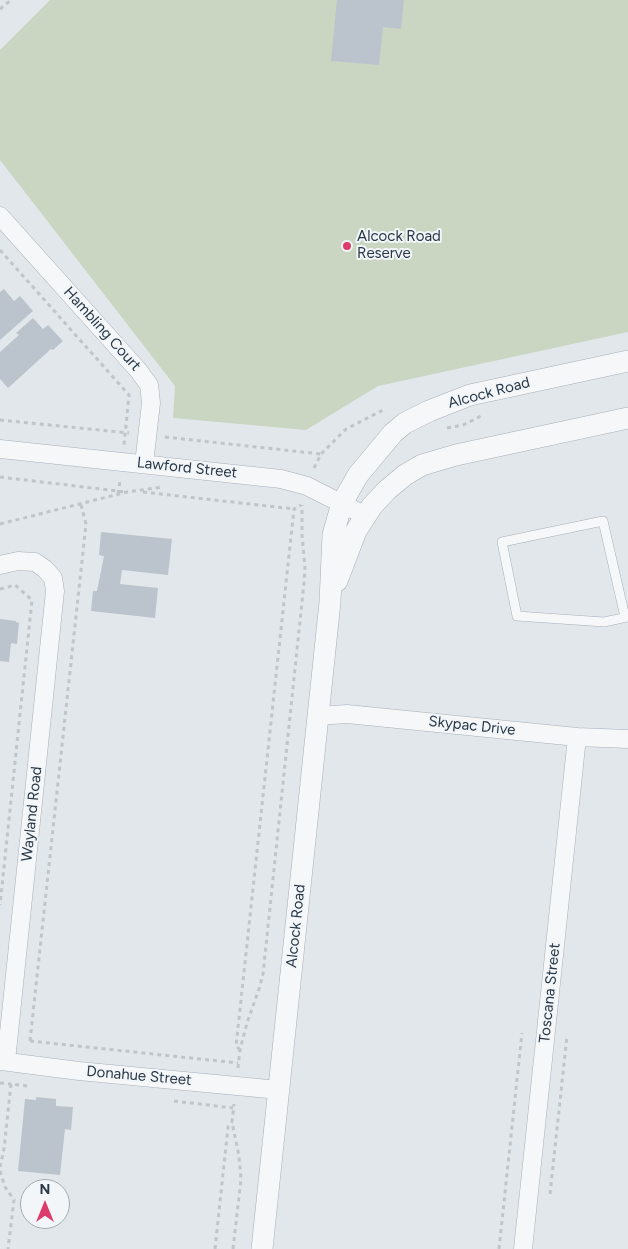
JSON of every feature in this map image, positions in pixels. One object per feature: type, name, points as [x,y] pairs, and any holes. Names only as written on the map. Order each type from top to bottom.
[{"type":"street","name":"Hambling Court","points":[[0,216],[145,378],[151,394],[144,464]]},
{"type":"street","name":"Alcock Road","points":[[262,1249],[330,602],[333,535],[342,503],[358,475],[393,433],[405,423],[429,411],[470,395],[628,360]]},
{"type":"street","name":"Alcock Road","points":[[330,602],[345,556],[356,531],[387,490],[405,475],[422,465],[456,454],[628,418]]},
{"type":"street","name":"Lawford Street","points":[[0,449],[281,479],[307,486],[366,516]]},
{"type":"street","name":"Wayland Road","points":[[0,566],[18,561],[35,562],[53,578],[55,591],[9,1038],[3,1061]]},
{"type":"street","name":"Skypac Drive","points":[[317,716],[347,714],[577,737],[628,739]]},
{"type":"street","name":"Toscana Street","points":[[522,1249],[577,737]]},
{"type":"street","name":"Donahue Street","points":[[3,1061],[279,1090]]},
{"type":"lane","points":[[603,521],[627,617],[604,622],[517,616],[502,542],[603,521]]},
{"type":"path","points":[[0,9],[10,0]]},
{"type":"path","points":[[0,250],[129,395],[125,433]]},
{"type":"path","points":[[0,420],[321,454]]},
{"type":"path","points":[[0,477],[127,492]]},
{"type":"path","points":[[0,524],[127,492],[170,485]]},
{"type":"path","points":[[138,491],[294,509],[302,504]]},
{"type":"path","points":[[294,502],[302,504]]},
{"type":"path","points":[[30,1041],[86,524],[81,504]]},
{"type":"path","points":[[294,509],[236,1046],[240,1050],[247,1022],[259,989],[264,964],[304,583],[302,504]]},
{"type":"path","points":[[0,589],[15,586],[32,600],[0,904]]},
{"type":"path","points":[[499,1249],[522,1033]]},
{"type":"path","points":[[550,1201],[567,1036]]},
{"type":"path","points":[[9,1038],[238,1063]]},
{"type":"path","points":[[0,1083],[30,1086]]},
{"type":"path","points":[[8,1249],[14,1200],[5,1187],[0,1169],[4,1149],[10,1084]]},
{"type":"path","points":[[166,1100],[234,1108]]},
{"type":"path","points":[[215,1249],[228,1128],[232,1122],[241,1168],[233,1249]]},
{"type":"green space","name":"Alcock Road Reserve","points":[[50,0],[628,0],[628,332],[378,386],[306,430],[173,418],[175,386],[0,160],[0,50]]},
{"type":"building","points":[[337,0],[404,0],[401,29],[383,27],[379,65],[331,61]]},
{"type":"building","points":[[4,289],[14,301],[20,296],[33,311],[0,340],[0,292]]},
{"type":"building","points":[[33,318],[43,329],[48,325],[63,341],[53,350],[51,349],[8,388],[0,379],[0,352],[19,335],[16,333]]},
{"type":"building","points":[[101,532],[172,539],[168,575],[122,570],[120,584],[158,588],[155,618],[91,611],[93,591],[97,591],[104,556],[99,555]]},
{"type":"building","points":[[0,619],[19,623],[17,644],[11,643],[9,662],[0,661]]},
{"type":"building","points":[[36,1097],[56,1099],[56,1106],[73,1107],[71,1130],[65,1129],[60,1175],[18,1171],[25,1099],[36,1100]]},
{"type":"place","name":"Alcock Road Reserve","points":[[347,246]]}]
